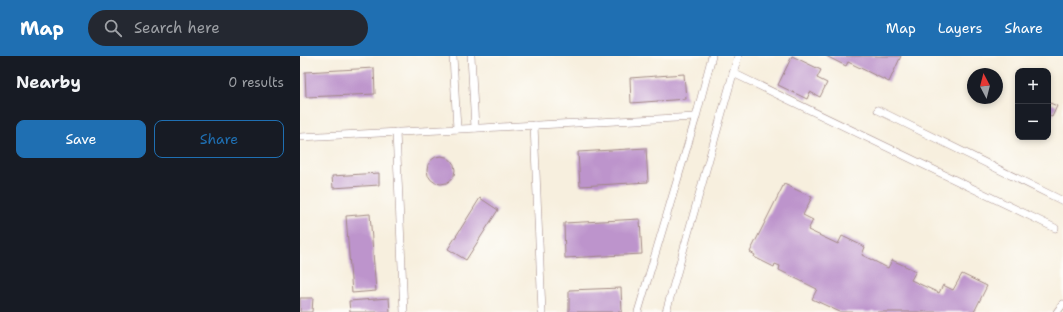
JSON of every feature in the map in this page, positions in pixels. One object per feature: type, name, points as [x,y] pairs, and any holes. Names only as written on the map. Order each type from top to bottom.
[{"type":"lane","points":[[453,56],[457,129]]},
{"type":"lane","points":[[471,56],[475,128]]},
{"type":"lane","points":[[638,312],[696,117],[712,56]]},
{"type":"lane","points":[[666,312],[738,56]]},
{"type":"lane","points":[[733,73],[1055,228]]},
{"type":"lane","points":[[878,110],[1063,201]]},
{"type":"lane","points":[[300,137],[696,117]]},
{"type":"lane","points":[[534,125],[542,312]]},
{"type":"lane","points":[[396,132],[404,312]]},
{"type":"lane","points":[[1057,312],[1063,304]]},
{"type":"building","points":[[792,56],[821,70],[817,78],[827,83],[820,97],[810,92],[807,99],[778,85]]},
{"type":"building","points":[[826,56],[901,56],[889,82],[848,62],[846,66]]},
{"type":"building","points":[[374,68],[375,94],[306,97],[305,72]]},
{"type":"building","points":[[684,74],[686,99],[631,103],[630,78]]},
{"type":"building","points":[[1051,103],[1057,106],[1051,116]]},
{"type":"building","points":[[646,148],[648,182],[580,186],[578,152]]},
{"type":"building","points":[[441,156],[451,160],[455,170],[451,180],[441,184],[431,180],[427,170],[431,160]]},
{"type":"building","points":[[379,173],[379,185],[333,188],[332,176]]},
{"type":"building","points":[[784,184],[812,197],[803,215],[813,220],[808,230],[838,244],[842,236],[865,247],[862,255],[888,268],[892,260],[916,271],[911,280],[939,293],[943,285],[953,290],[962,274],[987,286],[974,312],[840,312],[812,299],[817,289],[779,270],[780,266],[775,264],[774,267],[754,257],[755,255],[750,252]]},
{"type":"building","points":[[480,198],[498,210],[466,260],[448,249]]},
{"type":"building","points":[[370,214],[376,291],[352,293],[346,216]]},
{"type":"building","points":[[640,219],[642,254],[565,258],[564,223]]},
{"type":"building","points":[[621,288],[622,312],[569,312],[569,290]]},
{"type":"building","points":[[300,298],[313,298],[312,312],[300,312]]},
{"type":"building","points":[[389,298],[390,312],[350,312],[349,301]]}]
